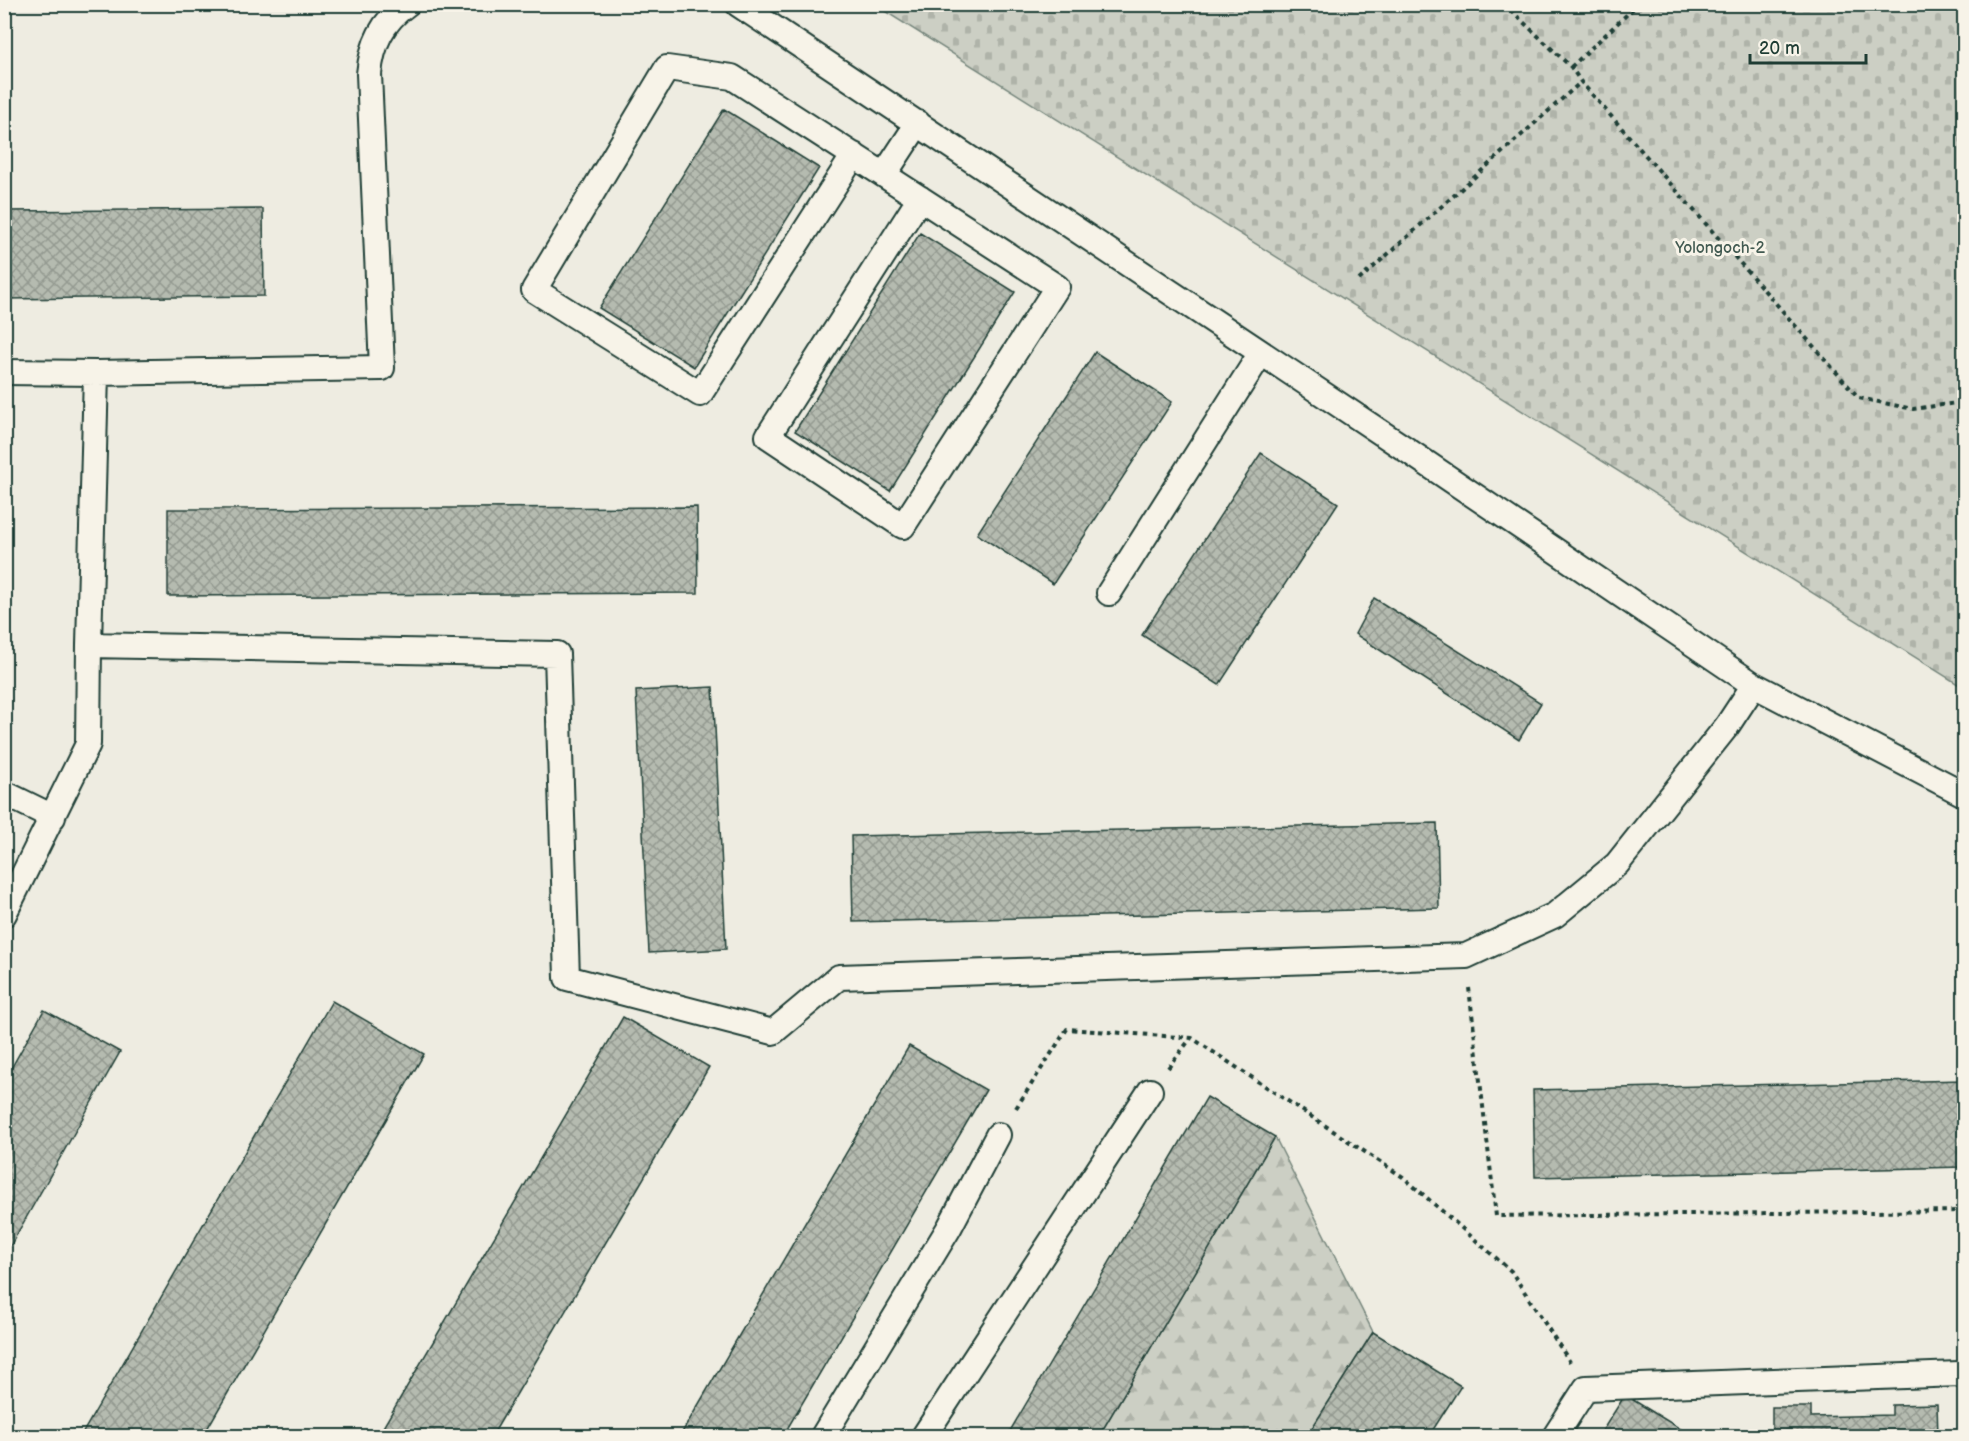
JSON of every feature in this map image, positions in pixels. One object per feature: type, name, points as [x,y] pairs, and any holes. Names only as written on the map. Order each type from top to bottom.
[{"type":"lane","points":[[4,372],[96,373],[382,368],[369,74],[375,42],[381,29],[407,4]]},
{"type":"lane","points":[[738,4],[1755,685],[1965,794]]},
{"type":"lane","points":[[854,155],[700,394],[534,290],[667,68],[732,78],[854,155],[1057,287],[903,526],[768,436],[920,198]]},
{"type":"lane","points":[[884,175],[918,123]]},
{"type":"lane","points":[[1109,593],[1261,353]]},
{"type":"lane","points":[[4,914],[88,744],[88,645],[96,373]]},
{"type":"lane","points":[[88,645],[557,654],[567,978],[773,1032],[839,977],[1466,956],[1556,915],[1617,864],[1727,726],[1755,685]]},
{"type":"lane","points":[[4,793],[53,817]]},
{"type":"lane","points":[[924,1437],[1150,1091]]},
{"type":"lane","points":[[823,1437],[949,1228],[998,1135]]},
{"type":"lane","points":[[1555,1437],[1586,1388],[1959,1374],[1965,1377]]},
{"type":"path","points":[[1504,4],[1571,67],[1581,82],[1859,398],[1913,409],[1965,402]]},
{"type":"path","points":[[1571,67],[1638,4]]},
{"type":"path","points":[[1359,280],[1581,82]]},
{"type":"path","points":[[1466,956],[1497,1216],[1965,1211]]},
{"type":"path","points":[[998,1135],[1067,1029],[1192,1038],[1403,1177],[1511,1271],[1586,1388]]},
{"type":"green space","name":"Yolongoch-2","points":[[875,5],[1964,5],[1964,688]]},
{"type":"green space","points":[[1275,1137],[1373,1332],[1307,1436],[1099,1436]]},
{"type":"building","points":[[724,109],[819,168],[694,367],[599,308]]},
{"type":"building","points":[[263,209],[264,296],[4,299],[4,211]]},
{"type":"building","points":[[920,233],[1015,292],[890,491],[795,431]]},
{"type":"building","points":[[1095,352],[1172,402],[1053,584],[977,534]]},
{"type":"building","points":[[1261,453],[1338,503],[1219,685],[1142,635]]},
{"type":"building","points":[[697,507],[698,593],[168,596],[168,509]]},
{"type":"building","points":[[1374,598],[1541,703],[1519,740],[1355,634]]},
{"type":"building","points":[[713,687],[726,949],[649,953],[636,691]]},
{"type":"building","points":[[1437,823],[1439,908],[853,922],[851,836]]},
{"type":"building","points":[[332,1001],[424,1054],[203,1436],[81,1436]]},
{"type":"building","points":[[44,1010],[120,1052],[4,1257],[4,1081]]},
{"type":"building","points":[[623,1017],[709,1067],[492,1436],[378,1436]]},
{"type":"building","points":[[909,1046],[986,1090],[783,1436],[680,1436]]},
{"type":"building","points":[[1964,1080],[1964,1167],[1535,1177],[1533,1090]]},
{"type":"building","points":[[1207,1097],[1275,1137],[1099,1436],[1007,1436]]},
{"type":"building","points":[[1373,1332],[1461,1386],[1429,1436],[1307,1436]]},
{"type":"building","points":[[1625,1395],[1692,1436],[1599,1436]]},
{"type":"building","points":[[1937,1404],[1938,1436],[1772,1436],[1772,1407],[1811,1407],[1811,1417],[1892,1415],[1892,1405]]}]
